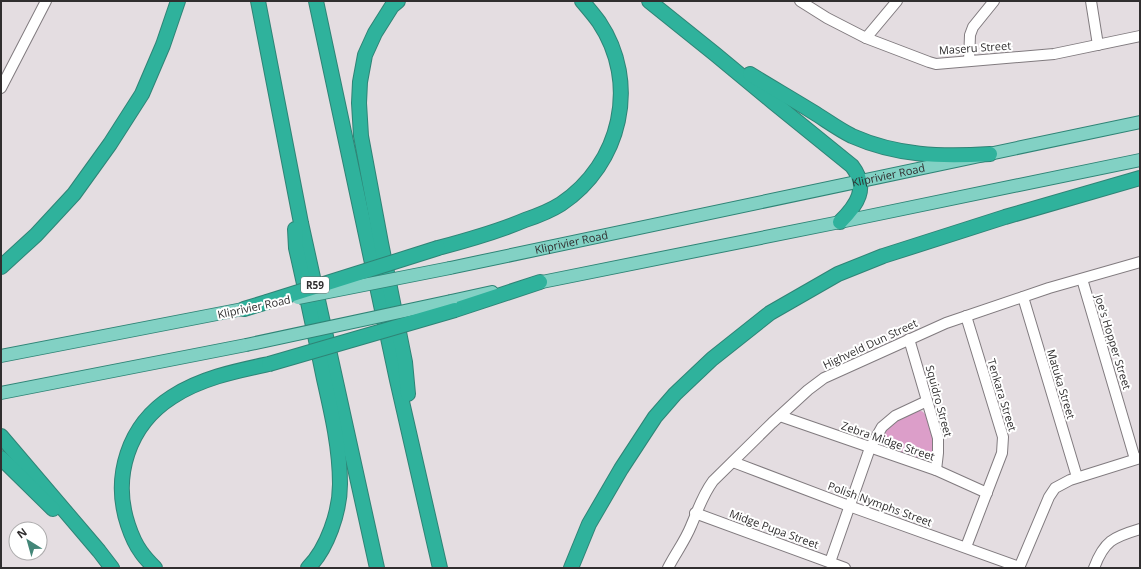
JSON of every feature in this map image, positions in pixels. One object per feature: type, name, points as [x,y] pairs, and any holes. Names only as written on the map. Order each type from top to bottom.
[{"type":"highway","points":[[1,267],[36,235],[74,194],[110,144],[142,94],[163,45],[178,1]]},
{"type":"highway","name":"R59","points":[[258,1],[288,162],[377,568]]},
{"type":"highway","points":[[316,1],[395,372],[440,568]]},
{"type":"highway","points":[[398,1],[392,6],[375,32],[365,55],[360,82],[359,103],[362,136],[381,243],[405,362],[412,443]]},
{"type":"highway","points":[[244,309],[438,248],[472,239],[542,214],[561,204],[574,193],[587,181],[600,164],[614,138],[620,113],[621,93],[620,79],[615,56],[608,37],[600,22],[582,1]]},
{"type":"highway","points":[[649,1],[846,160],[857,172],[861,181],[859,196],[852,210],[840,222]]},
{"type":"highway","points":[[715,54],[780,91],[841,130],[870,142],[902,151],[929,155],[954,156],[990,154]]},
{"type":"highway","points":[[288,162],[296,248],[336,432],[340,485],[336,510],[328,537],[314,561],[308,568]]},
{"type":"highway","points":[[571,568],[589,524],[621,469],[655,417],[675,394],[712,359],[770,313],[838,274],[883,256],[1005,217],[1140,178]]},
{"type":"highway","points":[[155,568],[140,552],[131,535],[121,498],[121,479],[125,457],[134,438],[149,416],[171,397],[224,374],[269,364],[453,305],[540,282]]},
{"type":"highway","points":[[1,436],[112,568]]},
{"type":"highway","points":[[1,458],[52,509],[99,551]]},
{"type":"main road","name":"Kliprivier Road","points":[[267,303],[450,268],[1140,122]]},
{"type":"main road","points":[[540,282],[1140,160]]},
{"type":"main road","points":[[1,393],[246,344],[453,305]]},
{"type":"main road","name":"Kliprivier Road","points":[[1,356],[244,309]]},
{"type":"street","points":[[1,88],[46,1]]},
{"type":"street","name":"Maseru Street","points":[[800,1],[827,18],[866,38],[929,62],[942,64],[1054,54],[1140,36]]},
{"type":"street","points":[[866,38],[897,1]]},
{"type":"street","points":[[969,61],[970,35],[973,27],[994,1]]},
{"type":"street","points":[[1091,1],[1098,45]]},
{"type":"street","name":"Highveld Dun Street","points":[[668,568],[691,527],[695,513],[705,491],[720,472],[733,462],[808,390],[824,378],[946,323],[1082,279],[1140,264]]},
{"type":"street","name":"Joe's Hopper Street","points":[[1082,279],[1138,458]]},
{"type":"street","name":"Matuka Street","points":[[1023,297],[1077,477]]},
{"type":"street","name":"Tenkara Street","points":[[966,316],[1003,438],[1002,453],[966,547]]},
{"type":"street","name":"Squidro Street","points":[[910,339],[938,438],[936,470]]},
{"type":"street","points":[[830,562],[870,448],[882,426],[894,416],[927,401]]},
{"type":"street","name":"Zebra Midge Street","points":[[780,416],[936,470],[987,493]]},
{"type":"street","points":[[1019,568],[1049,497],[1055,488],[1077,477],[1138,458]]},
{"type":"street","name":"Polish Nymphs Street","points":[[733,462],[849,506],[966,547],[1019,568]]},
{"type":"street","name":"Midge Pupa Street","points":[[695,513],[846,568]]},
{"type":"street","points":[[1094,568],[1100,552],[1111,541],[1126,533],[1140,529]]},
{"type":"shaded area","points":[[917,410],[923,412],[926,416],[932,430],[933,447],[928,459],[922,461],[914,459],[883,448],[879,445],[878,440],[887,425]]}]
